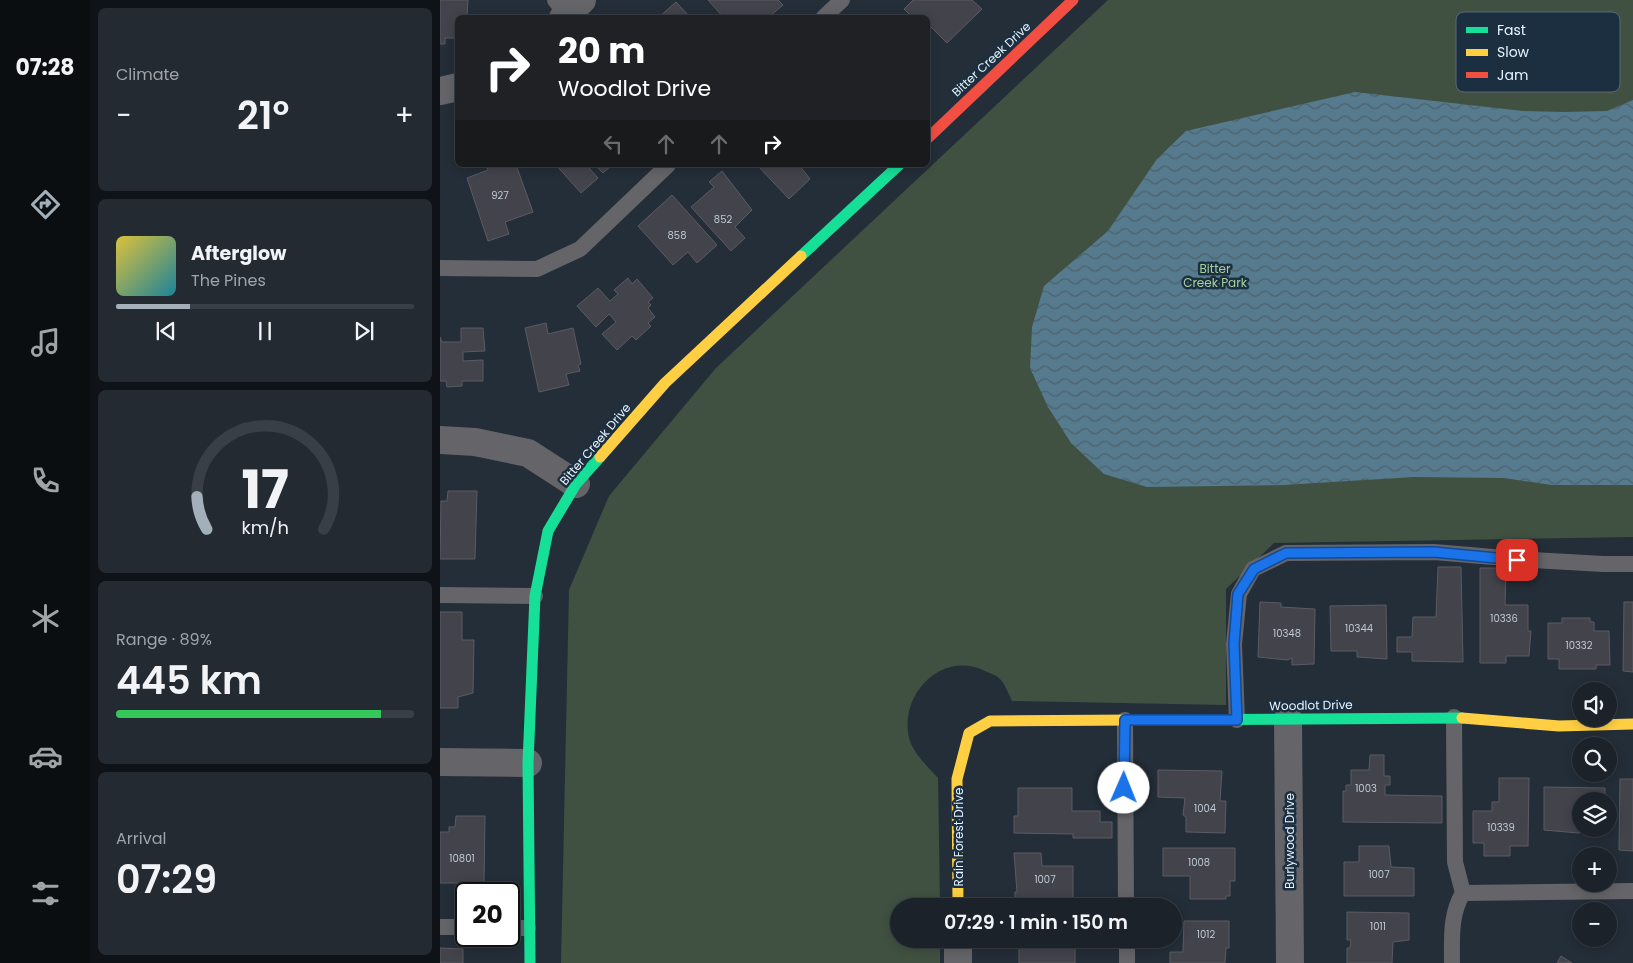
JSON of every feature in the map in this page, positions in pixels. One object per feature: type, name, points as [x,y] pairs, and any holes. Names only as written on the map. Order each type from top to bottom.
[{"type":"street","name":"Bitter Creek Drive","points":[[930,136],[1073,0]]},
{"type":"street","points":[[440,91],[455,88]]},
{"type":"street","name":"Bitter Creek Drive","points":[[530,963],[528,928],[528,763],[535,596],[548,531],[576,484],[665,383],[897,167]]},
{"type":"street","points":[[440,440],[475,442],[528,453],[576,484]]},
{"type":"street","name":"Woodlot Drive","points":[[990,721],[1454,717],[1559,726],[1633,724]]},
{"type":"street","name":"Burlywood Drive","points":[[1288,719],[1290,963]]},
{"type":"street","name":"Rain Forest Drive","points":[[958,898],[958,779],[969,732],[990,721]]},
{"type":"street","points":[[440,762],[528,763]]},
{"type":"street","points":[[958,948],[958,963]]},
{"type":"lane","points":[[827,15],[842,0]]},
{"type":"lane","points":[[440,268],[537,269],[563,258],[580,249],[666,167]]},
{"type":"lane","points":[[1237,720],[1234,644],[1238,594],[1254,569],[1286,553],[1434,552],[1517,560],[1633,564]]},
{"type":"lane","points":[[440,595],[535,596]]},
{"type":"lane","points":[[1452,963],[1452,932],[1456,905],[1462,893],[1455,862],[1454,717]]},
{"type":"lane","points":[[1125,720],[1126,898]]},
{"type":"lane","points":[[1462,893],[1633,891]]},
{"type":"lane","points":[[440,927],[455,927]]},
{"type":"lane","points":[[520,928],[528,928]]},
{"type":"lane","points":[[1127,948],[1128,963]]},
{"type":"green space","name":"Bitter Creek Park","points":[[1108,0],[1633,0],[1633,537],[1274,543],[1226,589],[1226,705],[1012,701],[1001,680],[985,671],[969,666],[954,666],[939,671],[927,680],[917,692],[911,706],[908,722],[911,744],[938,778],[940,898],[890,898],[890,948],[940,948],[940,963],[561,963],[569,590],[609,496],[716,368]]},
{"type":"water","points":[[1355,92],[1523,111],[1607,111],[1633,100],[1633,485],[1552,485],[1504,478],[1414,477],[1284,485],[1147,487],[1104,474],[1071,443],[1048,407],[1030,368],[1032,327],[1044,286],[1108,231],[1157,159],[1186,131]]},
{"type":"building","points":[[440,0],[468,0],[467,15],[455,15],[455,38],[445,38],[445,44],[440,44]]},
{"type":"building","points":[[708,0],[778,0],[783,5],[771,15],[721,15]]},
{"type":"building","points":[[913,0],[972,0],[982,9],[947,43],[930,26],[930,15],[910,15],[904,9]]},
{"type":"building","points":[[676,2],[688,15],[661,15]]},
{"type":"building","points":[[487,167],[517,167],[533,212],[505,222],[509,234],[488,241],[467,178],[488,170]]},
{"type":"building","points":[[558,167],[590,167],[589,168],[598,178],[581,193]]},
{"type":"building","points":[[597,167],[610,167],[603,173]]},
{"type":"building","points":[[759,167],[801,167],[810,179],[789,199]]},
{"type":"building","points":[[722,171],[752,210],[735,227],[745,238],[731,251],[691,207],[714,187],[709,182]]},
{"type":"building","points":[[672,195],[717,245],[697,263],[688,252],[673,265],[638,226]]},
{"type":"building","points":[[628,278],[632,284],[637,279],[653,298],[648,302],[651,305],[648,308],[655,317],[648,323],[651,326],[636,340],[632,336],[617,350],[602,334],[616,322],[609,314],[596,327],[577,306],[598,288],[610,301],[618,294],[614,290]]},
{"type":"building","points":[[546,323],[548,334],[573,328],[581,364],[578,365],[580,371],[566,374],[569,385],[539,392],[525,328]]},
{"type":"building","points":[[461,328],[483,328],[485,351],[463,352],[463,361],[483,360],[483,381],[462,381],[462,386],[447,387],[446,381],[440,381],[440,337],[442,342],[461,342]]},
{"type":"building","points":[[448,491],[477,491],[475,559],[440,559],[441,501],[447,501]]},
{"type":"building","points":[[1438,567],[1461,567],[1463,662],[1412,661],[1412,652],[1397,652],[1397,637],[1412,637],[1413,617],[1436,617]]},
{"type":"building","points":[[1480,568],[1506,568],[1505,605],[1528,605],[1528,631],[1531,631],[1529,656],[1506,656],[1506,663],[1480,663]]},
{"type":"building","points":[[1260,602],[1281,603],[1281,607],[1315,609],[1314,664],[1292,665],[1292,658],[1287,660],[1258,657]]},
{"type":"building","points":[[1624,602],[1633,602],[1633,672],[1623,671]]},
{"type":"building","points":[[1386,605],[1387,659],[1357,657],[1357,651],[1331,651],[1330,606]]},
{"type":"building","points":[[440,612],[462,612],[462,640],[474,640],[473,693],[458,697],[458,708],[440,708]]},
{"type":"building","points":[[1562,618],[1590,618],[1590,622],[1594,622],[1594,631],[1609,631],[1610,665],[1596,665],[1596,669],[1559,669],[1559,659],[1548,659],[1548,623],[1562,623]]},
{"type":"building","points":[[1370,755],[1384,755],[1384,776],[1390,776],[1390,785],[1385,785],[1385,795],[1442,796],[1442,823],[1343,822],[1343,791],[1346,791],[1346,785],[1351,785],[1351,770],[1369,770]]},
{"type":"building","points":[[1158,770],[1222,771],[1220,801],[1226,801],[1225,833],[1186,832],[1186,817],[1183,815],[1185,798],[1158,797]]},
{"type":"building","points":[[1499,778],[1529,778],[1528,846],[1510,846],[1510,856],[1484,856],[1484,843],[1473,843],[1473,811],[1492,811],[1492,802],[1499,802]]},
{"type":"building","points":[[1620,779],[1633,779],[1633,851],[1619,850]]},
{"type":"building","points":[[1544,787],[1605,788],[1605,792],[1572,792],[1572,832],[1544,830]]},
{"type":"building","points":[[1018,788],[1072,788],[1072,811],[1100,811],[1100,822],[1112,822],[1112,838],[1073,838],[1073,834],[1014,833],[1014,816],[1018,816]]},
{"type":"building","points":[[456,816],[485,816],[484,882],[440,883],[440,832],[449,832],[449,827],[455,827]]},
{"type":"building","points":[[1359,846],[1389,846],[1391,867],[1414,868],[1414,896],[1344,896],[1344,862],[1359,862]]},
{"type":"building","points":[[1163,848],[1235,848],[1235,881],[1230,881],[1230,896],[1226,896],[1226,899],[1190,899],[1190,876],[1163,876]]},
{"type":"building","points":[[1014,853],[1041,853],[1042,866],[1073,866],[1073,898],[1015,898],[1015,892],[1017,892]]},
{"type":"building","points":[[1347,912],[1409,913],[1409,940],[1393,942],[1392,963],[1347,963],[1347,948],[1350,948],[1351,940],[1347,940]]},
{"type":"building","points":[[1184,921],[1229,921],[1229,948],[1226,948],[1225,963],[1170,963],[1170,952],[1183,952]]},
{"type":"building","points":[[440,948],[463,949],[463,963],[440,963]]},
{"type":"building","points":[[1019,948],[1075,948],[1075,963],[1019,963]]},
{"type":"building","points":[[1561,956],[1572,963],[1557,963]]},
{"type":"traffic: fast","points":[[801,256],[897,167]]},
{"type":"traffic: fast","points":[[530,963],[528,763],[535,596],[548,531],[576,484],[600,457]]},
{"type":"traffic: fast","points":[[1136,720],[1462,718]]},
{"type":"traffic: slow","points":[[600,457],[665,383],[801,256]]},
{"type":"traffic: slow","points":[[1462,718],[1559,726],[1633,724]]},
{"type":"traffic: slow","points":[[958,898],[957,779],[969,733],[990,721],[1136,720]]},
{"type":"traffic: jam","points":[[930,136],[1073,0]]},
{"type":"route","points":[[1124,788],[1125,720],[1237,720],[1234,644],[1238,594],[1254,569],[1286,553],[1434,552],[1517,560]]}]
